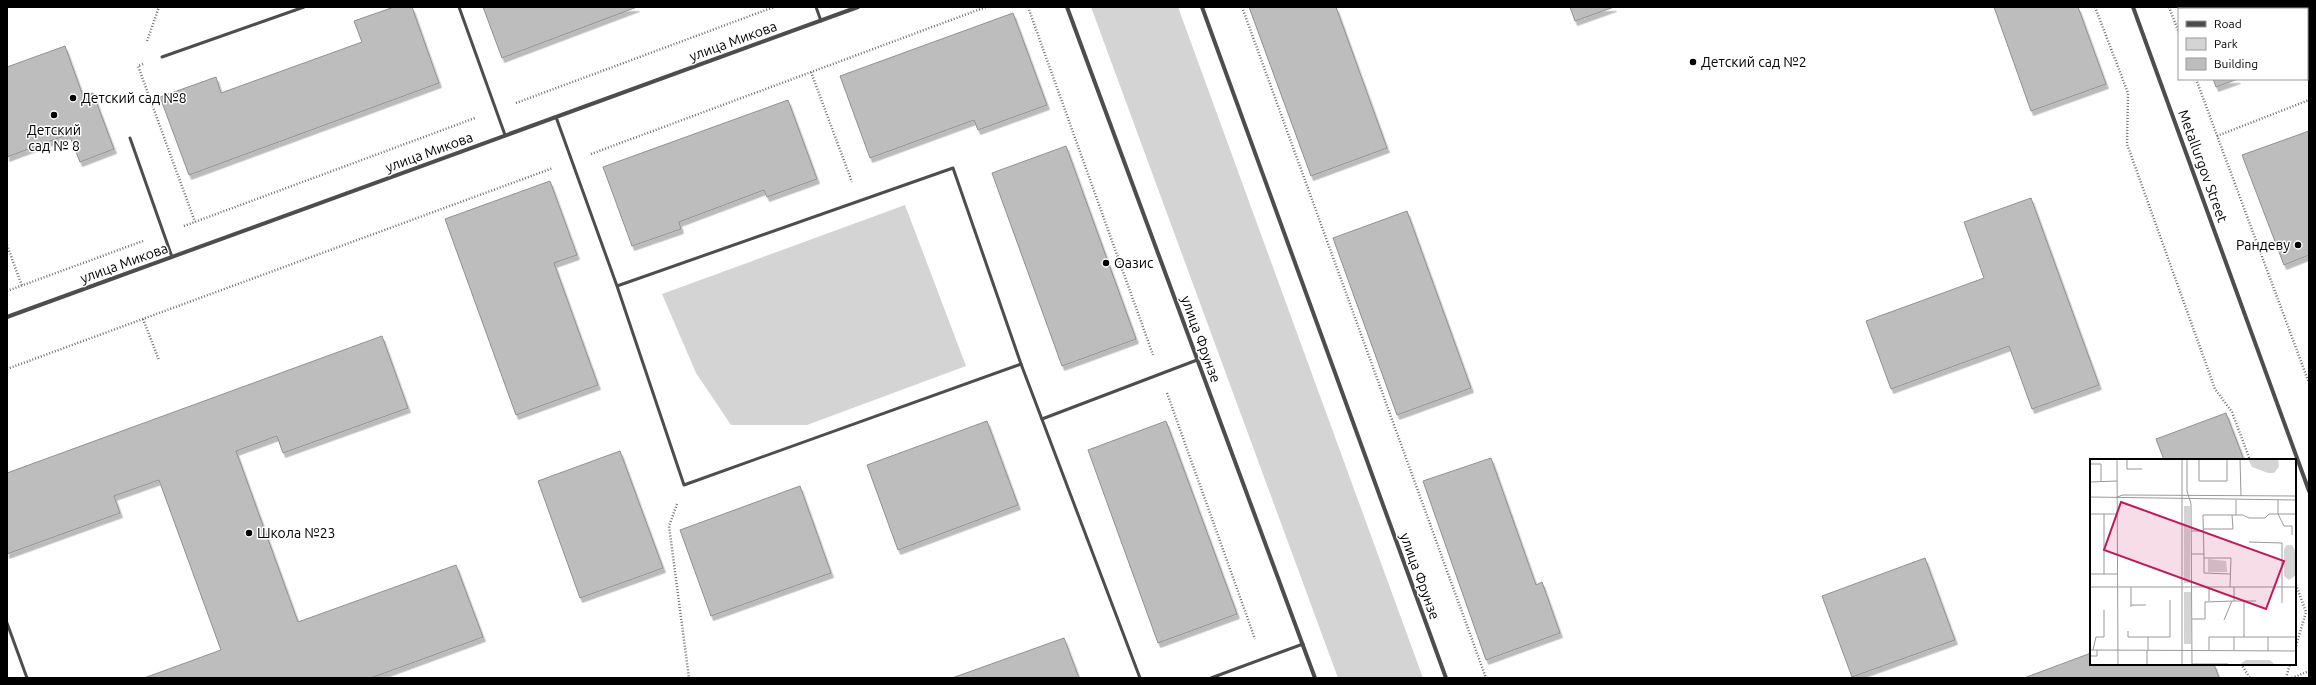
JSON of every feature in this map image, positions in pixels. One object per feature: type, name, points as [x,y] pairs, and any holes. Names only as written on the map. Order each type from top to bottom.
[{"type":"street","name":"улица Микова","points":[[7,317],[858,7]]},
{"type":"street","name":"улица Фрунзе","points":[[1067,7],[1315,678]]},
{"type":"street","name":"улица Фрунзе","points":[[1202,7],[1446,678]]},
{"type":"street","name":"Metallurgov Street","points":[[2133,7],[2309,492]]},
{"type":"lane","points":[[162,57],[304,7]]},
{"type":"lane","points":[[459,7],[505,135]]},
{"type":"lane","points":[[816,7],[821,21]]},
{"type":"lane","points":[[556,117],[617,286],[684,485],[1021,364]]},
{"type":"lane","points":[[130,138],[172,257]]},
{"type":"lane","points":[[617,286],[953,168],[1021,364],[1140,678]]},
{"type":"lane","points":[[1042,419],[1197,360]]},
{"type":"lane","points":[[7,623],[27,678]]},
{"type":"lane","points":[[1211,678],[1302,644]]},
{"type":"path","points":[[146,44],[159,7]]},
{"type":"path","points":[[7,291],[774,7]]},
{"type":"path","points":[[7,369],[573,161],[986,7]]},
{"type":"path","points":[[1028,7],[1263,659]]},
{"type":"path","points":[[1242,7],[1486,678]]},
{"type":"path","points":[[2095,7],[2128,93],[2127,144],[2215,389],[2232,412],[2250,459]]},
{"type":"path","points":[[2169,7],[2178,31]]},
{"type":"path","points":[[138,66],[162,57]]},
{"type":"path","points":[[140,59],[138,66],[195,222]]},
{"type":"path","points":[[811,72],[859,200]]},
{"type":"path","points":[[2196,80],[2309,383]]},
{"type":"path","points":[[2217,136],[2309,100]]},
{"type":"path","points":[[7,245],[22,286]]},
{"type":"path","points":[[143,319],[159,360]]},
{"type":"path","points":[[684,485],[668,526],[689,678]]},
{"type":"path","points":[[2296,585],[2306,612],[2296,646]]},
{"type":"path","points":[[2241,665],[2250,678]]},
{"type":"path","points":[[2286,678],[2290,665]]},
{"type":"path","points":[[2292,678],[2309,671]]},
{"type":"green space","points":[[1091,7],[1178,7],[1423,678],[1338,678]]},
{"type":"green space","points":[[905,205],[966,366],[807,425],[731,425],[696,373],[662,294]]},
{"type":"building","points":[[394,7],[412,7],[439,83],[189,175],[160,97],[216,77],[221,93],[362,42],[354,21]]},
{"type":"building","points":[[483,7],[637,7],[502,58]]},
{"type":"building","points":[[1249,7],[1336,7],[1387,148],[1311,176]]},
{"type":"building","points":[[1570,7],[1614,7],[1575,21]]},
{"type":"building","points":[[1994,7],[2078,7],[2106,84],[2031,111]]},
{"type":"building","points":[[2186,7],[2280,8],[2186,8]]},
{"type":"building","points":[[1013,13],[1047,105],[978,130],[974,120],[870,158],[840,76]]},
{"type":"building","name":"Детский сад № 8","points":[[65,46],[83,96],[93,93],[114,149],[80,162],[69,134],[7,157],[7,67]]},
{"type":"building","points":[[2213,80],[2235,80],[2216,87]]},
{"type":"building","points":[[788,100],[817,179],[767,197],[764,190],[679,222],[681,229],[632,246],[603,167]]},
{"type":"building","points":[[2309,131],[2309,255],[2284,265],[2242,155]]},
{"type":"building","points":[[1066,146],[1136,339],[1062,366],[992,173]]},
{"type":"building","points":[[550,181],[577,255],[554,263],[598,385],[516,415],[445,219]]},
{"type":"building","points":[[2031,198],[2099,385],[2032,409],[2009,346],[1891,389],[1866,321],[1984,278],[1964,222]]},
{"type":"building","points":[[1407,211],[1471,388],[1397,415],[1333,238]]},
{"type":"building","points":[[382,336],[408,408],[283,453],[277,436],[236,451],[298,622],[456,565],[483,637],[371,678],[144,678],[221,650],[159,480],[114,496],[120,513],[7,554],[7,473]]},
{"type":"building","points":[[2226,413],[2244,459],[2164,459],[2156,439]]},
{"type":"building","points":[[987,421],[1018,505],[898,550],[867,465]]},
{"type":"building","points":[[1166,421],[1237,614],[1158,643],[1088,450]]},
{"type":"building","points":[[620,451],[663,568],[580,598],[538,481]]},
{"type":"building","points":[[1491,458],[1536,585],[1542,582],[1560,633],[1486,660],[1423,481]]},
{"type":"building","points":[[800,486],[831,573],[711,616],[680,530]]},
{"type":"building","points":[[1925,558],[1955,640],[1852,677],[1822,596]]},
{"type":"building","points":[[1064,638],[1079,678],[952,678]]},
{"type":"building","points":[[2090,653],[2090,665],[2214,665],[2219,678],[2024,678]]},
{"type":"place","name":"Детский сад №2","points":[[1693,62]]},
{"type":"place","name":"Детский сад №8","points":[[73,98]]},
{"type":"place","name":"Детский сад № 8","points":[[54,115]]},
{"type":"place","name":"Рандеву","points":[[2298,245]]},
{"type":"place","name":"Оазис","points":[[1106,263]]},
{"type":"place","name":"Школа №23","points":[[249,533]]}]
